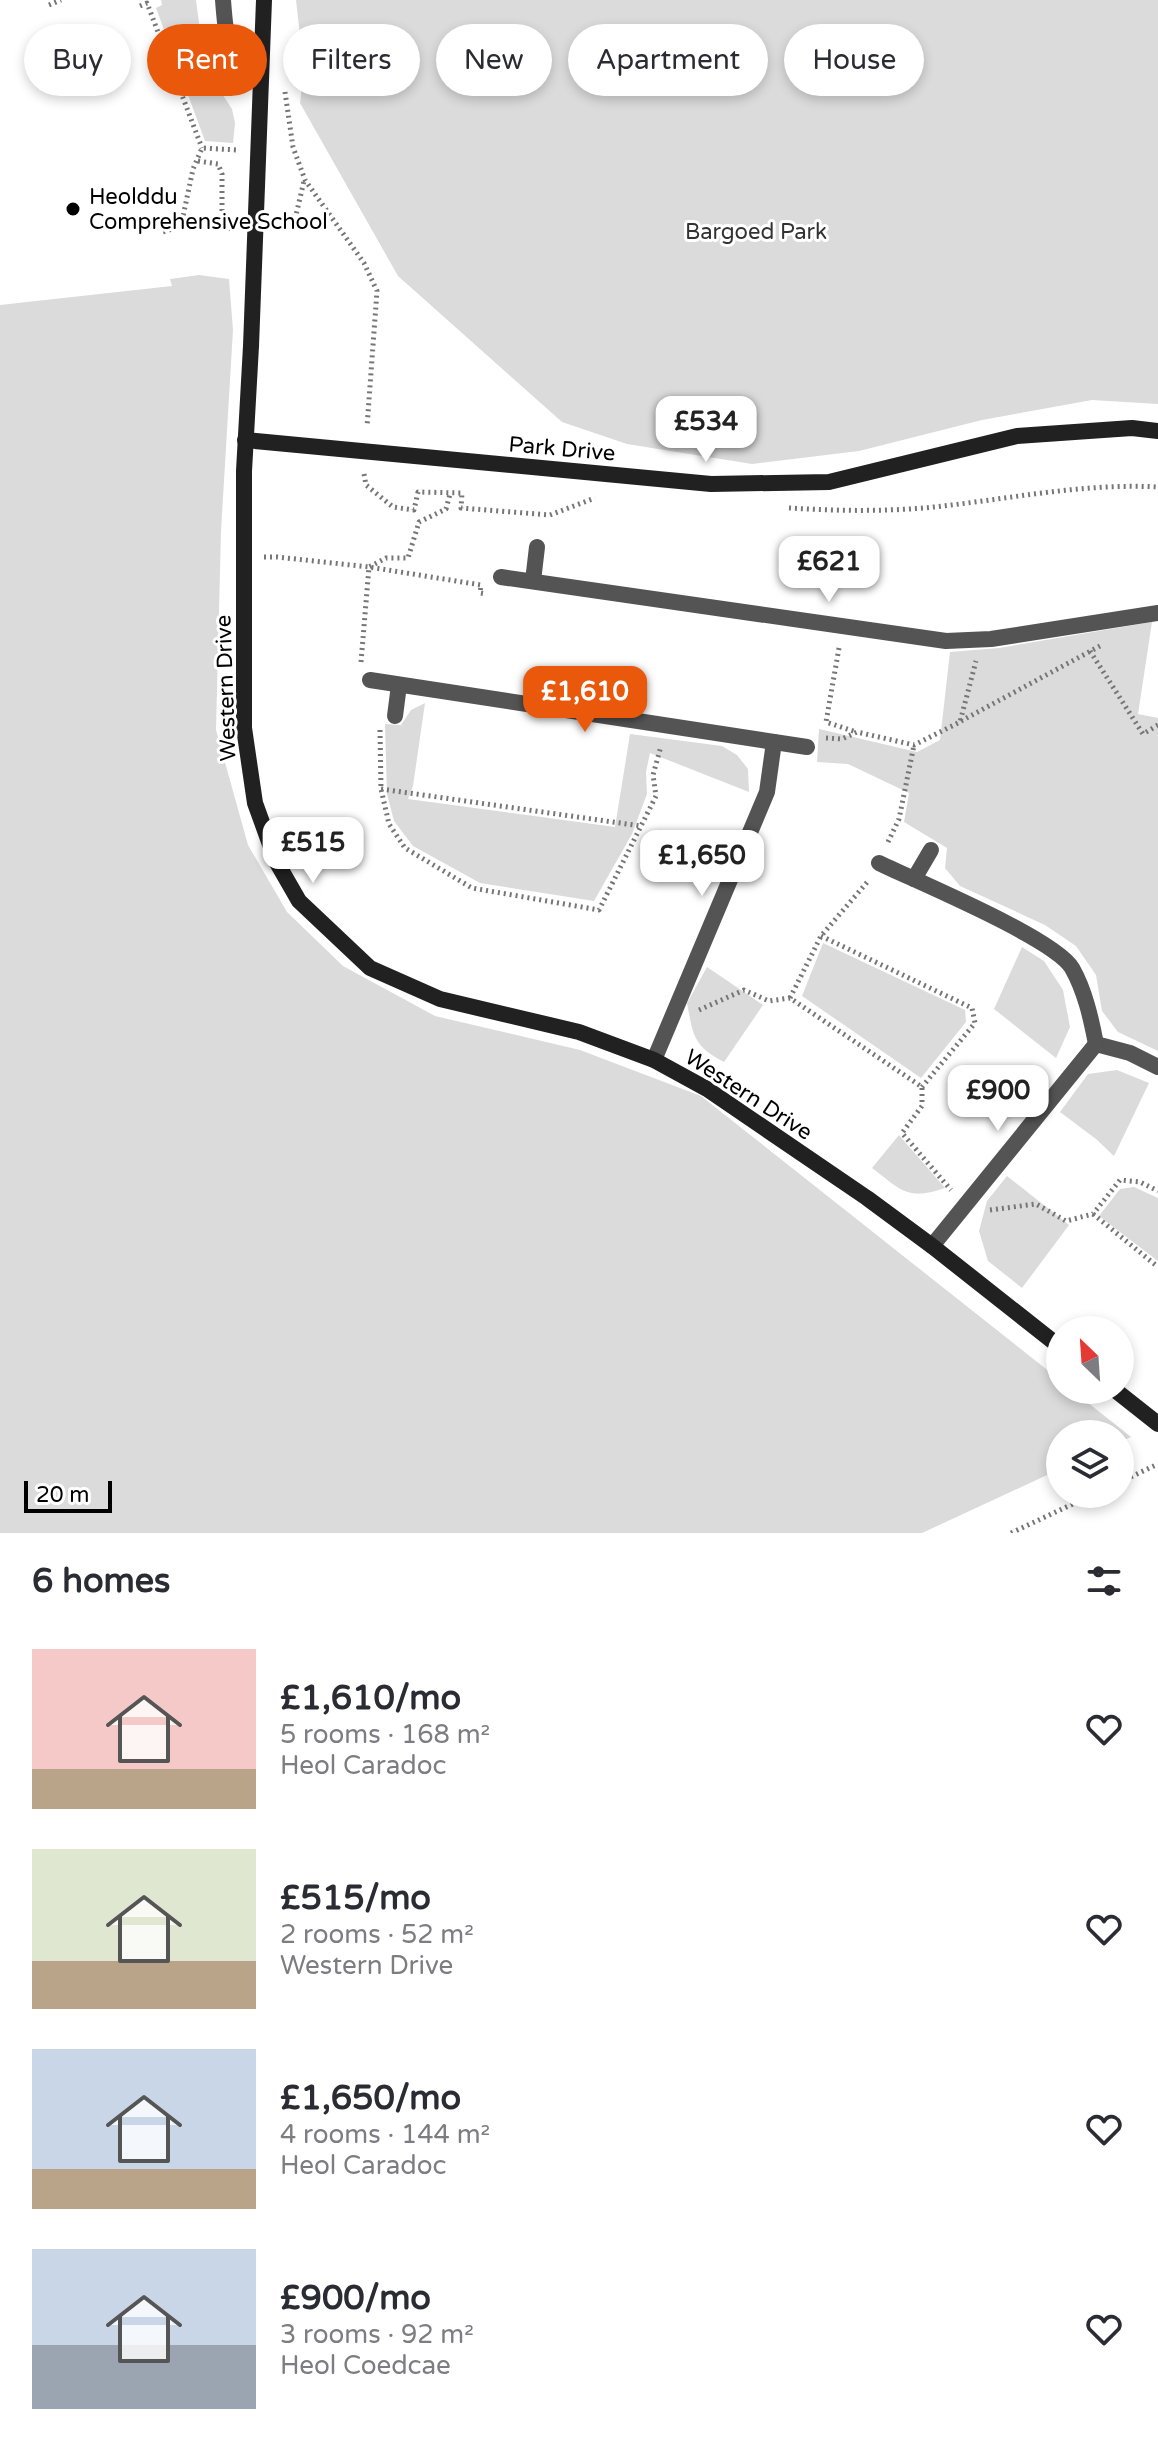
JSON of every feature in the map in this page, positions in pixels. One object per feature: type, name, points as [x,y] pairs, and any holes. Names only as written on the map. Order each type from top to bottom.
[{"type":"street","points":[[223,0],[225,24]]},
{"type":"street","name":"Western Drive","points":[[263,24],[264,0]]},
{"type":"street","name":"Western Drive","points":[[260,96],[245,440],[244,728],[255,803],[276,861],[299,901],[370,968],[440,999],[579,1032],[654,1060],[707,1089],[932,1246],[1046,1336]]},
{"type":"street","name":"Park Drive","points":[[245,440],[711,484],[829,482],[1017,436],[1132,428],[1158,431]]},
{"type":"street","points":[[533,581],[537,547]]},
{"type":"street","points":[[501,577],[946,641],[982,639],[1158,613]]},
{"type":"street","points":[[370,680],[807,747]]},
{"type":"street","points":[[395,716],[399,685]]},
{"type":"street","points":[[654,1060],[767,792],[774,742]]},
{"type":"street","points":[[914,879],[931,850]]},
{"type":"street","points":[[879,863],[1039,940],[1071,966],[1090,1012],[1096,1044],[932,1246]]},
{"type":"street","points":[[1096,1044],[1130,1053],[1158,1067]]},
{"type":"street","points":[[1133,1404],[1158,1424]]},
{"type":"path","points":[[49,5],[61,0]]},
{"type":"path","points":[[146,3],[202,148],[193,169],[181,226],[163,232]]},
{"type":"path","points":[[285,96],[293,147],[305,180],[364,263],[377,291],[367,427]]},
{"type":"path","points":[[202,148],[258,152]]},
{"type":"path","points":[[198,161],[218,164],[222,174],[222,224],[231,229]]},
{"type":"path","points":[[274,231],[296,215],[305,180]]},
{"type":"path","points":[[450,494],[446,509],[419,522],[408,558],[386,558],[369,567],[360,678],[370,680],[380,715],[381,789],[389,824],[405,848],[472,888],[599,910],[656,796],[653,775],[667,726]]},
{"type":"path","points":[[844,627],[826,722],[914,745],[1104,644]]},
{"type":"path","points":[[960,722],[982,639]]},
{"type":"path","points":[[1090,651],[1143,734],[1158,725]]},
{"type":"path","points":[[807,747],[824,738],[842,739],[857,732]]},
{"type":"path","points":[[381,789],[641,826]]},
{"type":"path","points":[[821,936],[972,1008],[975,1023],[922,1087],[922,1106],[902,1133],[965,1206],[984,1211],[1036,1204],[1066,1221],[1093,1214],[1120,1180],[1140,1182],[1158,1191]]},
{"type":"path","points":[[676,1012],[687,1016],[744,990],[769,1001],[790,998],[922,1087]]},
{"type":"path","points":[[1093,1214],[1158,1267]]},
{"type":"path","points":[[1134,1475],[1158,1464]]},
{"type":"path","points":[[1011,1533],[1064,1508]]},
{"type":"green space","points":[[161,0],[196,0],[199,24],[162,24],[156,8],[162,5]]},
{"type":"green space","name":"Bargoed Park","points":[[296,0],[1158,0],[1158,404],[1092,400],[982,420],[859,451],[752,464],[627,444],[562,422],[398,276],[300,103],[301,96],[420,96],[420,24],[299,24]]},
{"type":"green space","points":[[188,96],[224,96],[232,109],[235,123],[233,143],[205,141]]},
{"type":"green space","points":[[199,275],[229,279],[233,330],[221,531],[216,730],[248,845],[287,912],[343,966],[435,1016],[580,1050],[701,1096],[1046,1369],[1046,1404],[1090,1404],[1110,1420],[1046,1420],[1046,1475],[922,1533],[0,1533],[0,305],[172,286],[170,279]]},
{"type":"green space","points":[[1152,622],[1138,714],[1158,718],[1158,1051],[1118,1032],[1102,1011],[1096,975],[1076,946],[1045,925],[960,886],[945,868],[947,848],[904,822],[909,793],[848,764],[817,762],[819,729],[917,752],[940,740],[950,652],[999,648]]},
{"type":"green space","points":[[425,703],[413,786],[408,799],[615,827],[630,734],[722,746],[737,755],[748,769],[749,792],[650,753],[646,772],[647,794],[632,834],[594,901],[480,883],[413,846],[394,821],[387,794],[385,724],[401,725],[411,710]]},
{"type":"green space","points":[[823,943],[965,1010],[966,1022],[921,1078],[802,996]]},
{"type":"green space","points":[[1022,947],[1044,961],[1063,990],[1070,1027],[1056,1058],[994,1009]]},
{"type":"green space","points":[[707,967],[763,1005],[724,1062],[700,1045],[687,1003]]},
{"type":"green space","points":[[1117,1070],[1149,1083],[1114,1156],[1060,1112],[1088,1074]]},
{"type":"green space","points":[[899,1135],[945,1188],[922,1193],[905,1191],[872,1168]]},
{"type":"green space","points":[[1007,1176],[1069,1225],[1022,1288],[988,1261],[979,1231],[987,1201]]},
{"type":"green space","points":[[1134,1187],[1158,1198],[1158,1261],[1099,1216],[1120,1189]]},
{"type":"place","name":"Heolddu Comprehensive School","points":[[73,209]]}]
